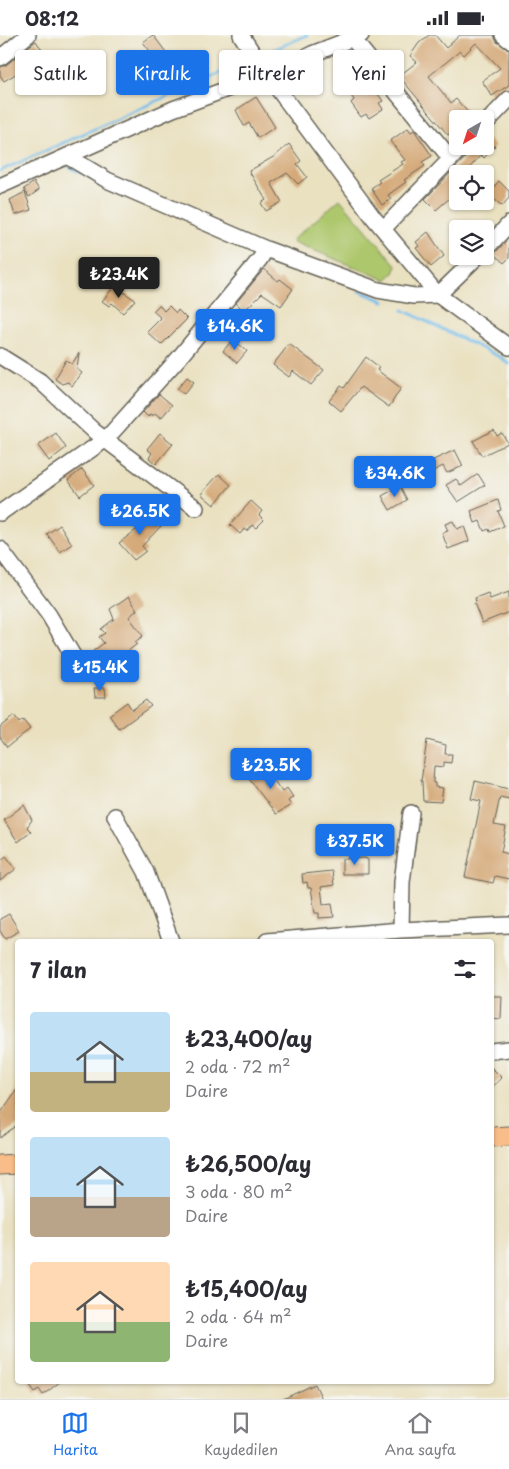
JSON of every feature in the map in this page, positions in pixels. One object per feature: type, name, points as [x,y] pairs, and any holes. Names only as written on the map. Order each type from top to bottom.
[{"type":"main road","points":[[494,1137],[509,1137]]},
{"type":"main road","points":[[0,1165],[15,1164]]},
{"type":"street","points":[[0,58],[28,35]]},
{"type":"street","points":[[503,35],[509,40]]},
{"type":"street","points":[[323,50],[357,37],[450,159]]},
{"type":"street","points":[[244,38],[252,50]]},
{"type":"street","points":[[0,186],[173,109],[219,92]]},
{"type":"street","points":[[282,95],[383,229],[438,295],[509,347]]},
{"type":"street","points":[[494,115],[509,99]]},
{"type":"street","points":[[383,229],[454,155]]},
{"type":"street","points":[[66,156],[107,180],[266,249],[378,289],[414,296],[438,295],[469,265]]},
{"type":"street","points":[[494,241],[509,225]]},
{"type":"street","points":[[0,513],[106,439],[178,359],[260,259],[266,249]]},
{"type":"street","points":[[0,356],[40,381],[106,439],[196,508]]},
{"type":"street","points":[[0,549],[49,615],[78,664]]},
{"type":"street","points":[[401,930],[402,882],[411,813]]},
{"type":"street","points":[[115,816],[146,872],[169,939]]},
{"type":"street","points":[[291,939],[401,930],[509,925]]},
{"type":"street","points":[[494,1051],[509,1049]]},
{"type":"green space","points":[[340,199],[397,266],[394,273],[386,280],[291,241]]},
{"type":"building","points":[[153,35],[164,50],[149,50],[143,42]]},
{"type":"building","points":[[429,35],[435,35],[446,48],[460,35],[494,35],[497,42],[509,49],[509,85],[492,96],[482,81],[500,68],[476,43],[464,55],[460,51],[429,76],[451,103],[456,99],[466,110],[449,110],[448,135],[404,82],[404,72],[417,62],[410,56],[419,43]]},
{"type":"building","points":[[36,41],[42,50],[25,50]]},
{"type":"building","points":[[15,58],[15,74],[4,81],[0,75],[0,67]]},
{"type":"building","points":[[351,95],[379,95],[383,101],[379,103],[383,109],[369,118],[366,114],[361,117],[351,103],[354,100]]},
{"type":"building","points":[[256,97],[275,127],[258,138],[249,123],[244,126],[236,110]]},
{"type":"building","points":[[408,128],[411,132],[414,130],[432,156],[422,162],[425,166],[404,180],[406,182],[388,195],[391,199],[382,205],[371,188],[380,182],[378,180],[403,164],[401,162],[405,160],[390,141]]},
{"type":"building","points":[[289,144],[301,161],[297,164],[307,177],[298,184],[287,173],[271,183],[282,202],[266,211],[261,203],[266,200],[249,171],[275,156]]},
{"type":"building","points":[[468,155],[481,155],[472,165],[458,165]]},
{"type":"building","points":[[449,174],[449,199],[436,210],[425,199]]},
{"type":"building","points":[[499,181],[509,191],[509,198],[502,206],[494,201],[494,187]]},
{"type":"building","points":[[34,182],[39,190],[29,197],[24,189]]},
{"type":"building","points":[[25,192],[31,210],[15,215],[10,200]]},
{"type":"building","points":[[428,232],[444,256],[431,267],[416,248],[419,246],[416,242]]},
{"type":"building","points":[[509,238],[509,258],[504,263],[494,254]]},
{"type":"building","points":[[264,269],[278,281],[280,279],[293,289],[281,306],[262,293],[244,311],[236,303]]},
{"type":"building","points":[[115,286],[135,300],[123,313],[112,303],[109,306],[102,301]]},
{"type":"building","points":[[159,305],[164,311],[169,306],[176,313],[178,310],[187,319],[161,345],[147,332],[161,318],[153,311]]},
{"type":"building","points":[[233,339],[247,351],[237,363],[223,351]]},
{"type":"building","points":[[289,344],[324,370],[311,385],[293,371],[289,377],[273,365]]},
{"type":"building","points":[[79,353],[77,369],[82,373],[72,386],[68,382],[62,384],[55,379],[66,360],[72,364]]},
{"type":"building","points":[[366,357],[379,367],[377,370],[401,388],[389,407],[361,387],[341,411],[329,401],[341,386],[344,388]]},
{"type":"building","points":[[187,377],[194,382],[184,394],[177,389]]},
{"type":"building","points":[[159,394],[172,405],[161,418],[155,413],[153,416],[150,414],[148,417],[143,412]]},
{"type":"building","points":[[494,430],[497,436],[502,433],[508,443],[482,456],[473,441]]},
{"type":"building","points":[[56,433],[66,448],[49,461],[38,446]]},
{"type":"building","points":[[160,433],[173,444],[156,464],[149,458],[152,453],[147,449]]},
{"type":"building","points":[[455,450],[463,466],[447,473],[443,466],[433,471],[429,462]]},
{"type":"building","points":[[82,469],[94,485],[80,496],[68,480]]},
{"type":"building","points":[[219,474],[231,485],[214,505],[201,494]]},
{"type":"building","points":[[478,474],[485,485],[458,502],[446,485],[456,479],[461,486]]},
{"type":"building","points":[[400,486],[407,500],[390,510],[382,496]]},
{"type":"building","points":[[498,500],[501,510],[498,511],[504,526],[490,532],[489,529],[484,531],[480,521],[475,523],[471,511]]},
{"type":"building","points":[[251,501],[262,511],[259,515],[264,520],[256,528],[252,525],[247,531],[244,529],[240,534],[230,525]]},
{"type":"building","points":[[147,511],[161,526],[142,546],[146,551],[134,560],[119,543],[140,527],[138,520]]},
{"type":"building","points":[[453,521],[457,529],[464,526],[469,541],[448,549],[442,533],[448,531],[445,524]]},
{"type":"building","points":[[60,525],[72,544],[60,552],[47,534]]},
{"type":"building","points":[[509,592],[509,612],[482,623],[474,603],[476,602],[475,598],[488,593],[490,599]]},
{"type":"building","points":[[129,596],[137,610],[129,617],[143,636],[135,642],[137,644],[123,655],[125,657],[103,674],[88,658],[95,653],[93,651],[104,643],[99,637],[105,633],[101,629],[114,619],[110,609]]},
{"type":"building","points":[[94,688],[105,688],[106,697],[95,697]]},
{"type":"building","points":[[146,700],[151,706],[119,729],[109,715],[127,702],[132,710]]},
{"type":"building","points":[[14,716],[19,723],[23,720],[30,729],[7,747],[0,737],[0,727]]},
{"type":"building","points":[[427,740],[446,745],[445,754],[452,754],[451,763],[444,762],[444,767],[434,766],[433,783],[435,783],[435,787],[443,788],[441,802],[423,801],[421,781]]},
{"type":"building","points":[[266,765],[275,777],[273,779],[282,792],[287,788],[293,797],[288,801],[291,805],[276,814],[249,779]]},
{"type":"building","points":[[475,781],[509,789],[509,799],[500,797],[494,825],[506,827],[501,852],[509,854],[509,879],[495,876],[493,883],[465,877],[481,801],[471,799]]},
{"type":"building","points":[[24,805],[32,820],[27,827],[31,832],[18,842],[4,820]]},
{"type":"building","points":[[6,856],[16,869],[0,881],[0,861]]},
{"type":"building","points":[[365,858],[368,860],[368,874],[342,874],[342,859]]},
{"type":"building","points":[[332,871],[334,885],[321,887],[323,904],[332,903],[334,917],[319,918],[319,913],[315,913],[311,888],[308,888],[307,882],[303,883],[302,874]]},
{"type":"building","points":[[9,914],[19,931],[5,939],[0,931],[0,919]]},
{"type":"building","points":[[494,996],[502,996],[501,1019],[494,1018]]},
{"type":"building","points":[[494,1070],[502,1078],[494,1085]]},
{"type":"building","points":[[15,1092],[15,1126],[0,1138],[0,1114]]},
{"type":"building","points":[[29,1384],[57,1384],[43,1395],[39,1389],[35,1392]]},
{"type":"building","points":[[315,1384],[322,1399],[283,1399]]},
{"type":"waterway","points":[[273,50],[307,35]]},
{"type":"waterway","points":[[0,171],[219,73]]},
{"type":"waterway","points":[[69,167],[81,173]]},
{"type":"waterway","points":[[359,291],[384,301]]},
{"type":"waterway","points":[[403,310],[502,358],[509,364]]}]
